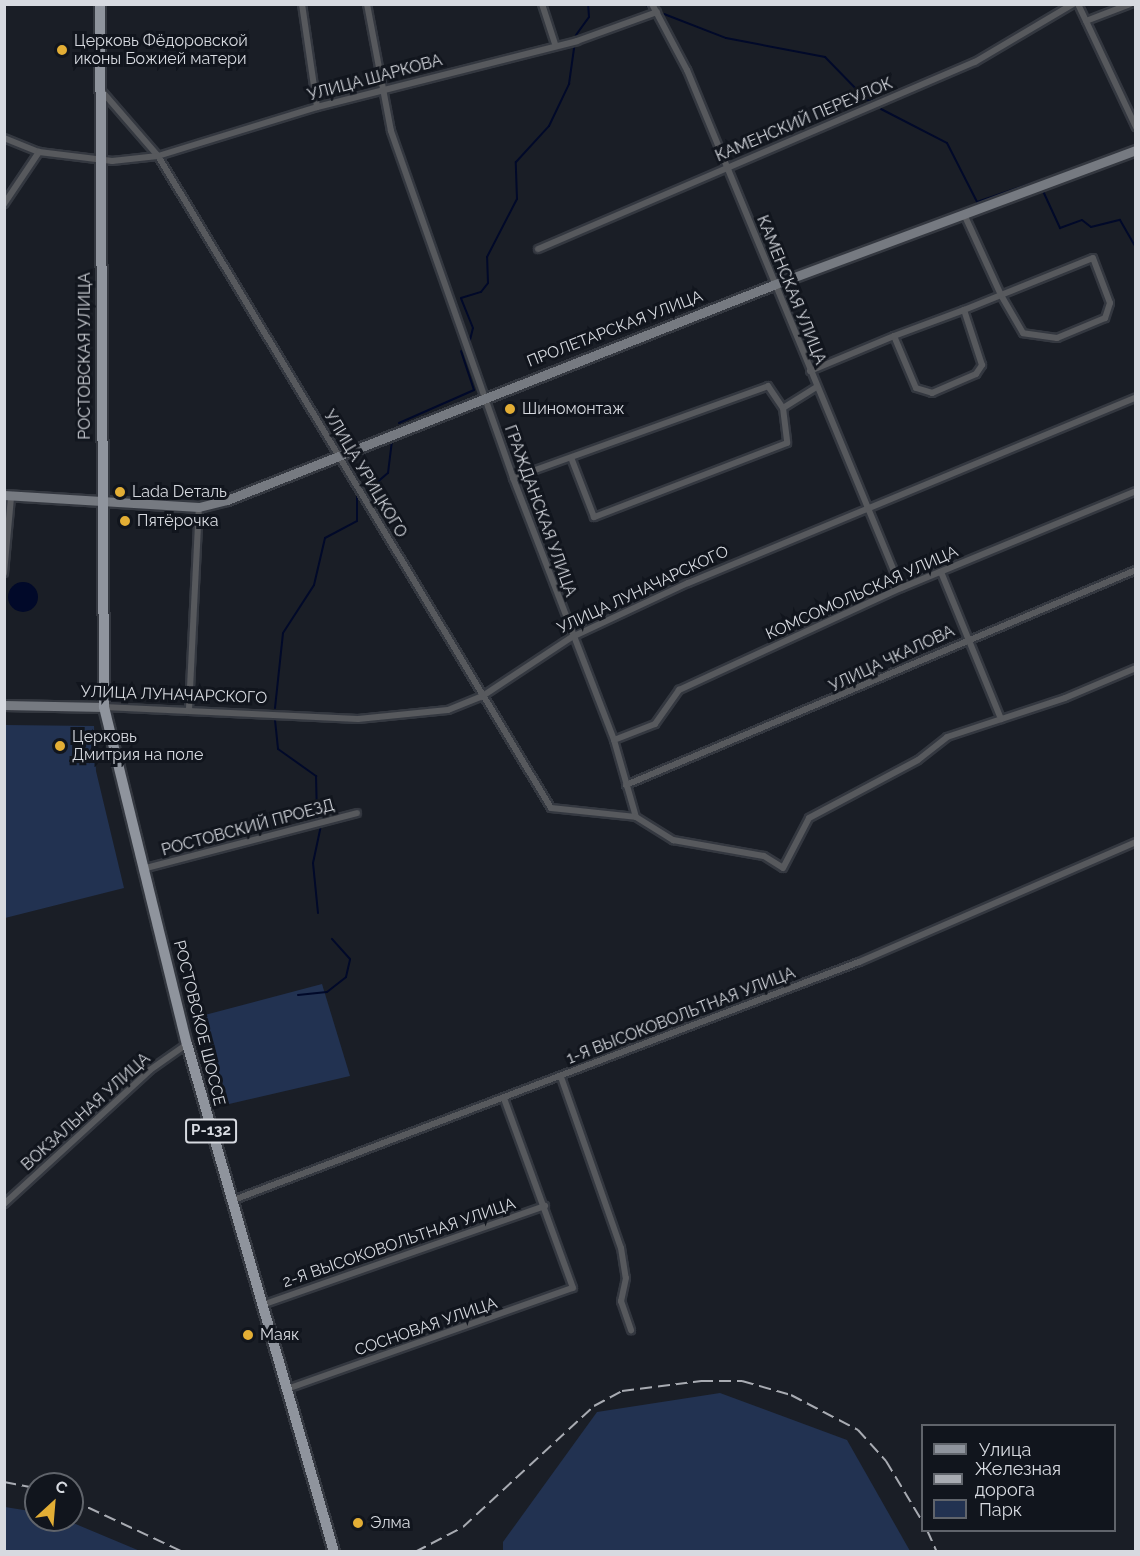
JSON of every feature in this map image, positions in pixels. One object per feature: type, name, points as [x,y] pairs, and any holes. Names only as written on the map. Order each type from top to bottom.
[{"type":"main road","name":"РОСТОВСКАЯ УЛИЦА","points":[[100,4],[99,157],[104,707]]},
{"type":"main road","name":"ПРОЛЕТАРСКАЯ УЛИЦА","points":[[8,496],[199,507],[773,285],[1136,150]]},
{"type":"main road","name":"УЛИЦА ЛУНАЧАРСКОГО","points":[[4,705],[104,707]]},
{"type":"main road","name":"РОСТОВСКОЕ ШОССЕ","points":[[104,707],[146,868],[187,1044],[334,1551]]},
{"type":"street","points":[[302,4],[317,107]]},
{"type":"street","name":"ГРАЖДАНСКАЯ УЛИЦА","points":[[367,4],[380,91],[513,478],[572,637],[614,740],[636,818]]},
{"type":"street","points":[[542,4],[555,44]]},
{"type":"street","name":"КАМЕНСКАЯ УЛИЦА","points":[[652,4],[727,170],[901,588]]},
{"type":"street","name":"КАМЕНСКИЙ ПЕРЕУЛОК","points":[[538,249],[727,170],[984,57],[1073,4]]},
{"type":"street","points":[[1078,4],[1136,127]]},
{"type":"street","points":[[1086,21],[1130,4]]},
{"type":"street","name":"УЛИЦА ШАРКОВА","points":[[4,138],[39,152],[99,157],[158,156],[317,107],[555,44],[657,12]]},
{"type":"street","name":"УЛИЦА УРИЦКОГО","points":[[100,89],[158,156],[551,808],[636,818]]},
{"type":"street","points":[[4,204],[39,152]]},
{"type":"street","points":[[810,371],[894,336],[964,310],[1001,295],[1093,258],[1110,308],[1101,321],[1057,338],[1035,338],[1017,327],[1001,295],[964,214]]},
{"type":"street","points":[[894,336],[916,388],[932,393],[976,374],[982,365],[964,310]]},
{"type":"street","points":[[513,478],[572,460],[768,386],[783,408],[787,443],[594,517],[572,460]]},
{"type":"street","points":[[783,408],[817,387]]},
{"type":"street","name":"УЛИЦА ЛУНАЧАРСКОГО","points":[[104,707],[189,709],[358,719],[414,717],[482,697],[572,637],[1136,398]]},
{"type":"street","name":"КОМСОМОЛЬСКАЯ УЛИЦА","points":[[614,740],[654,724],[679,690],[901,588],[1136,491]]},
{"type":"street","points":[[4,573],[8,496]]},
{"type":"street","points":[[189,709],[199,507]]},
{"type":"street","name":"УЛИЦА ЧКАЛОВА","points":[[626,785],[890,678],[968,638],[1136,570]]},
{"type":"street","points":[[940,572],[1001,719]]},
{"type":"street","points":[[636,818],[673,840],[764,856],[787,867],[809,818],[918,760],[947,737],[1136,668]]},
{"type":"street","name":"РОСТОВСКИЙ ПРОЕЗД","points":[[146,868],[357,813]]},
{"type":"street","name":"1-Я ВЫСОКОВОЛЬТНАЯ УЛИЦА","points":[[231,1201],[859,962],[1136,842]]},
{"type":"street","name":"ВОКЗАЛЬНАЯ УЛИЦА","points":[[4,1204],[150,1071],[187,1044]]},
{"type":"street","points":[[561,1077],[618,1238],[626,1278],[621,1301],[631,1330]]},
{"type":"street","points":[[504,1098],[545,1206]]},
{"type":"street","name":"СОСНОВАЯ УЛИЦА","points":[[286,1390],[573,1288],[545,1206]]},
{"type":"street","name":"2-Я ВЫСОКОВОЛЬТНАЯ УЛИЦА","points":[[261,1305],[545,1206]]},
{"type":"green space","points":[[5,725],[94,726],[96,771],[124,888],[5,918]]},
{"type":"green space","points":[[322,984],[350,1076],[229,1104],[201,1016]]},
{"type":"green space","points":[[720,1393],[847,1440],[910,1551],[503,1551],[503,1542],[597,1412]]},
{"type":"green space","points":[[5,1507],[24,1510],[24,1532],[84,1532],[84,1528],[140,1551],[5,1551]]},
{"type":"shaded area","points":[[23,582],[34,586],[38,597],[34,608],[23,612],[12,608],[8,597],[12,586]]},
{"type":"waterway","points":[[576,35],[589,17],[588,4]]},
{"type":"waterway","points":[[646,4],[650,9]]},
{"type":"waterway","points":[[664,14],[726,38],[825,57],[867,100],[875,100]]},
{"type":"waterway","points":[[470,340],[473,328],[461,298],[481,292],[488,283],[487,257],[517,199],[516,162],[549,126],[569,84],[574,47]]},
{"type":"waterway","points":[[881,109],[947,143],[977,202],[1038,181]]},
{"type":"waterway","points":[[1043,191],[1060,228],[1082,220],[1091,227],[1120,220],[1136,248]]},
{"type":"waterway","points":[[399,423],[474,390],[461,351]]},
{"type":"waterway","points":[[367,491],[388,473],[392,439]]},
{"type":"waterway","points":[[275,708],[283,633],[314,585],[325,538],[357,521],[357,497]]},
{"type":"waterway","points":[[275,720],[278,749],[316,776],[317,817]]},
{"type":"waterway","points":[[318,913],[313,863],[320,829]]},
{"type":"waterway","points":[[298,995],[327,992],[346,977],[350,959],[332,939]]},
{"type":"railway","points":[[415,1552],[463,1527],[594,1406],[622,1391],[701,1381],[742,1381],[791,1395],[858,1430],[886,1461],[921,1519]]},
{"type":"railway","points":[[4,1482],[24,1486]]},
{"type":"railway","points":[[84,1506],[183,1552]]},
{"type":"railway","points":[[928,1532],[937,1552]]},
{"type":"place","name":"Церковь Фёдоровской иконы Божией матери","points":[[62,50]]},
{"type":"place","name":"Шиномонтаж","points":[[510,409]]},
{"type":"place","name":"Lada Dеталь","points":[[120,492]]},
{"type":"place","name":"Пятёрочка","points":[[125,521]]},
{"type":"place","name":"Церковь Дмитрия на поле","points":[[60,746]]},
{"type":"place","name":"Маяк","points":[[248,1335]]},
{"type":"place","name":"Элма","points":[[358,1523]]}]
